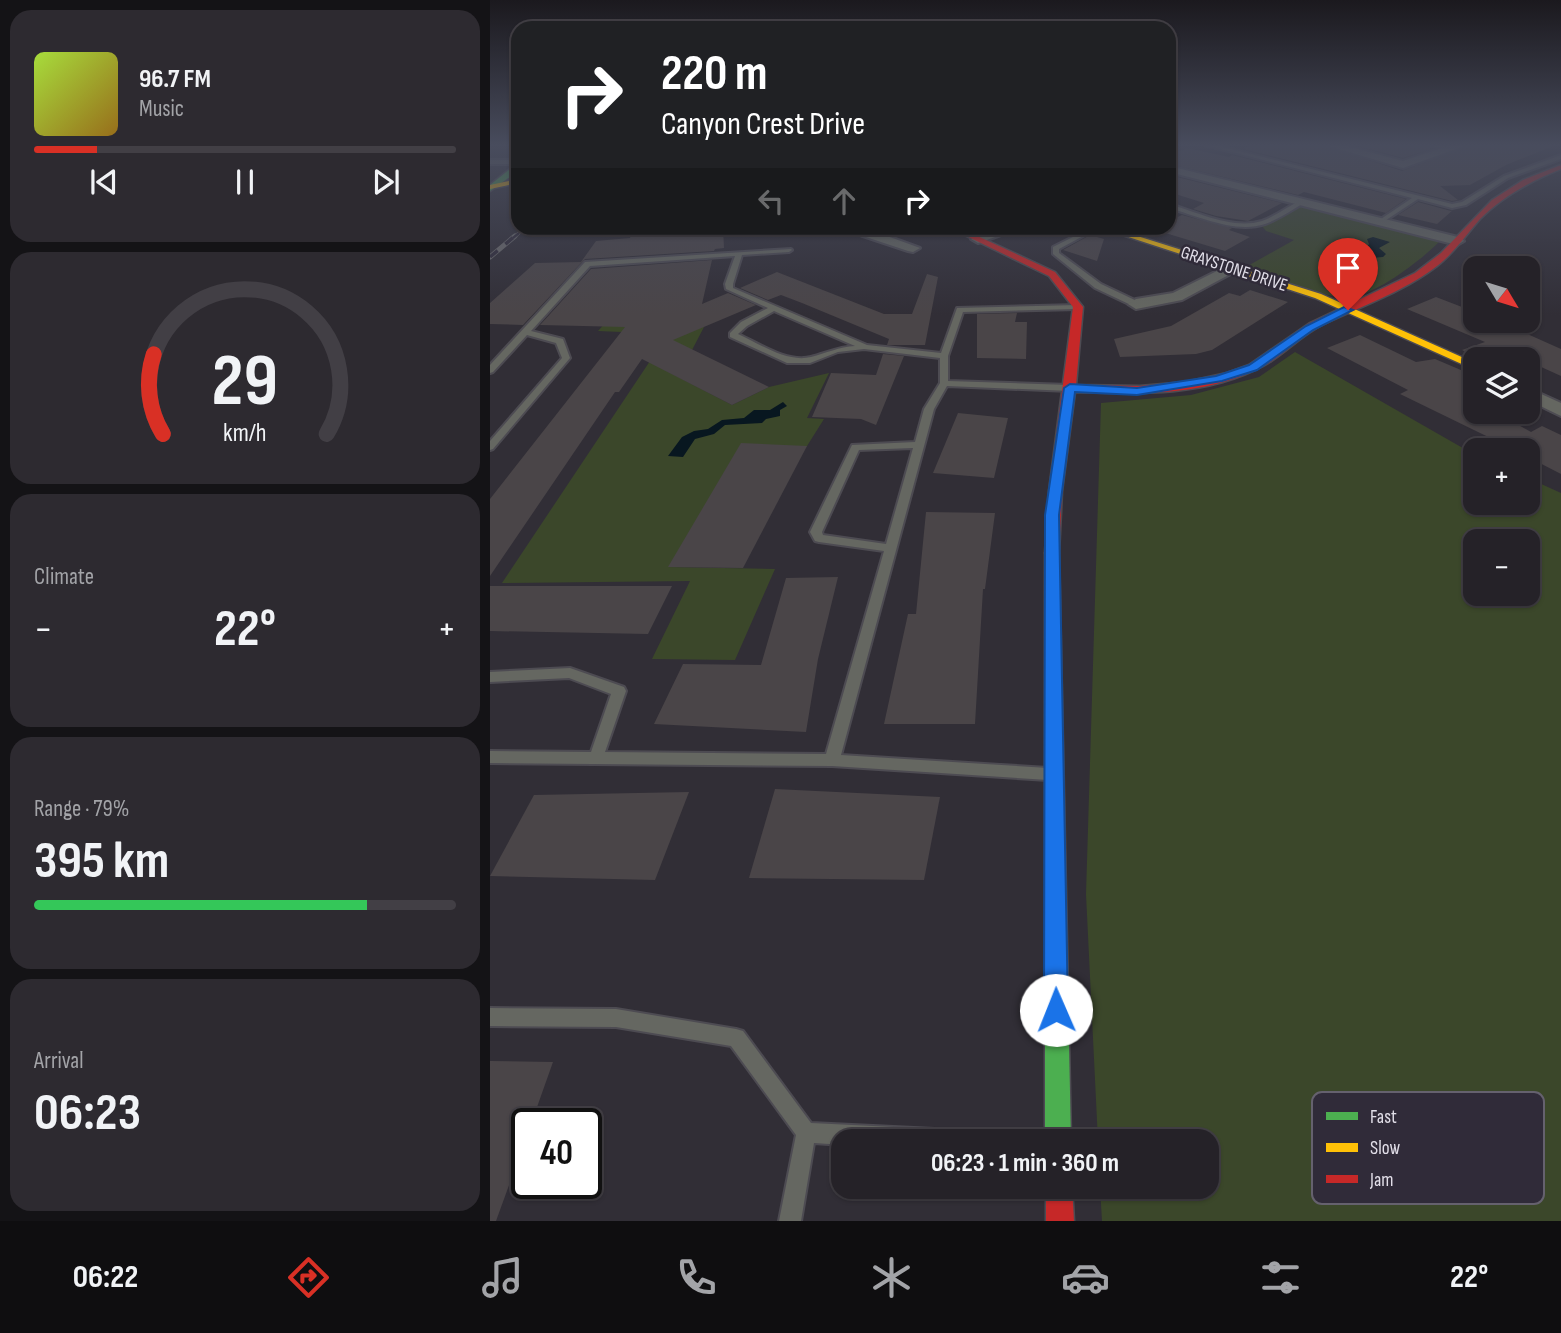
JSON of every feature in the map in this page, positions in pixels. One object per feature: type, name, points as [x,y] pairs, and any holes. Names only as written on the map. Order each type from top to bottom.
[{"type":"street","points":[[1298,201],[1457,241]]},
{"type":"street","points":[[1070,388],[1137,391],[1218,379],[1253,367],[1309,328],[1398,286],[1433,265],[1496,201]]},
{"type":"street","points":[[874,235],[913,248]]},
{"type":"street","points":[[969,235],[1052,274],[1078,307],[1070,388],[1052,515],[1052,774],[1058,1129]]},
{"type":"street","points":[[978,239],[991,235]]},
{"type":"street","name":"GRAYSTONE DRIVE","points":[[1127,235],[1318,296],[1463,362]]},
{"type":"street","points":[[1136,304],[1177,297],[1231,268]]},
{"type":"street","points":[[1540,399],[1561,410]]},
{"type":"street","points":[[1059,1199],[1060,1221]]},
{"type":"lane","points":[[1380,222],[1412,201]]},
{"type":"lane","points":[[1429,201],[1452,206],[1469,201]]},
{"type":"lane","points":[[1176,208],[1250,225],[1261,224],[1302,202]]},
{"type":"lane","points":[[1081,235],[1055,248],[1056,254],[1098,286],[1136,304]]},
{"type":"lane","points":[[490,370],[588,264],[789,250]]},
{"type":"lane","points":[[739,255],[729,284],[730,289],[864,347]]},
{"type":"lane","points":[[832,760],[929,409],[944,383],[944,356],[960,310],[1078,307]]},
{"type":"lane","points":[[774,308],[744,324],[733,335],[787,360],[810,360],[837,350],[864,347],[944,356]]},
{"type":"lane","points":[[490,447],[566,358],[560,341],[526,332]]},
{"type":"lane","points":[[944,383],[1070,388]]},
{"type":"lane","points":[[891,548],[819,538],[816,533],[855,447],[919,445]]},
{"type":"lane","points":[[490,677],[570,673],[619,691],[596,758]]},
{"type":"lane","points":[[490,757],[832,760],[1052,774]]},
{"type":"lane","points":[[490,1017],[616,1018],[736,1038],[806,1133],[790,1221]]},
{"type":"lane","points":[[806,1133],[831,1134]]},
{"type":"green space","points":[[1302,205],[1439,242],[1399,275],[1375,289],[1353,297],[1314,292],[1244,268],[1294,240],[1266,231],[1262,226]]},
{"type":"green space","points":[[638,286],[657,306],[704,327],[692,350],[657,366],[732,405],[769,387],[829,373],[807,418],[824,419],[807,446],[669,567],[775,569],[735,660],[652,659],[690,581],[502,583],[668,334],[598,331]]},
{"type":"green space","points":[[1295,352],[1463,448],[1463,515],[1540,515],[1540,483],[1561,493],[1561,1221],[1102,1221],[1101,1199],[1219,1199],[1219,1129],[1097,1129],[1086,894],[1101,403],[1191,395],[1259,377]]},
{"type":"water","points":[[1373,237],[1390,242],[1379,248],[1386,254],[1383,257],[1358,259],[1357,266],[1349,267],[1336,263],[1336,251],[1367,247],[1367,239]]},
{"type":"water","points":[[783,402],[787,406],[780,410],[780,416],[766,419],[762,423],[725,425],[714,434],[695,439],[683,457],[668,456],[682,437],[694,431],[708,429],[722,420],[744,418],[754,410],[770,410]]},
{"type":"building","points":[[1198,201],[1282,203],[1248,221],[1193,209],[1204,203]]},
{"type":"building","points":[[1339,201],[1403,201],[1386,213]]},
{"type":"building","points":[[1418,202],[1453,210],[1437,224],[1398,215]]},
{"type":"building","points":[[1182,215],[1232,228],[1229,230],[1250,237],[1225,251],[1172,235],[1176,235],[1176,218]]},
{"type":"building","points":[[631,235],[723,235],[724,248],[714,251],[585,259],[523,325],[490,324],[490,303],[535,263],[581,262],[596,241],[630,238]]},
{"type":"building","points":[[1090,235],[1104,239],[1097,261],[1063,250]]},
{"type":"building","points":[[712,260],[702,304],[728,293],[756,305],[673,340],[769,387],[732,405],[642,359],[619,392],[615,392],[490,576],[490,499],[625,327],[540,325],[591,269]]},
{"type":"building","points":[[777,272],[884,314],[912,314],[927,274],[938,277],[925,345],[887,345],[889,339],[802,303],[781,295],[768,300],[740,288]]},
{"type":"building","points":[[1250,290],[1288,302],[1212,350],[1196,354],[1120,357],[1114,339],[1171,326],[1229,293],[1240,296]]},
{"type":"building","points":[[1436,297],[1463,307],[1463,333],[1407,309]]},
{"type":"building","points":[[1017,313],[1015,322],[1027,322],[1026,359],[977,358],[977,314]]},
{"type":"building","points":[[1464,333],[1525,333],[1561,349],[1561,376],[1540,366],[1540,347],[1471,347],[1485,342]]},
{"type":"building","points":[[1360,335],[1416,362],[1435,359],[1463,371],[1463,424],[1517,424],[1531,432],[1542,426],[1561,435],[1561,474],[1540,463],[1540,438],[1490,438],[1400,394],[1408,390],[1327,348]]},
{"type":"building","points":[[883,354],[904,356],[876,425],[861,419],[812,417],[831,373],[876,375]]},
{"type":"building","points":[[958,413],[1008,418],[994,478],[933,473]]},
{"type":"building","points":[[741,443],[807,446],[743,568],[668,567]]},
{"type":"building","points":[[926,512],[995,513],[983,589],[975,724],[884,724],[908,614],[916,614]]},
{"type":"building","points":[[838,577],[818,659],[806,732],[654,724],[683,664],[761,665],[786,578]]},
{"type":"building","points":[[490,586],[672,586],[648,634],[490,631]]},
{"type":"building","points":[[775,789],[940,797],[924,880],[749,878]]},
{"type":"building","points":[[689,792],[655,880],[490,876],[534,795]]},
{"type":"building","points":[[490,1061],[553,1062],[537,1108],[511,1108],[511,1180],[496,1221],[490,1221]]},
{"type":"railway","points":[[513,238],[517,235]]},
{"type":"railway","points":[[490,257],[515,236]]},
{"type":"traffic: fast","points":[[1052,553],[1058,1129]]},
{"type":"traffic: slow","points":[[1127,235],[1318,296],[1463,362]]},
{"type":"traffic: jam","points":[[1070,388],[1140,389],[1186,386],[1209,382],[1253,367],[1314,325],[1418,275],[1444,254],[1495,201]]},
{"type":"traffic: jam","points":[[969,235],[1052,274],[1078,307],[1056,491],[1052,553]]},
{"type":"traffic: jam","points":[[1059,1199],[1060,1221]]},
{"type":"route","points":[[1056,1010],[1052,515],[1070,388],[1137,391],[1218,379],[1253,367],[1309,328],[1348,310]]}]
